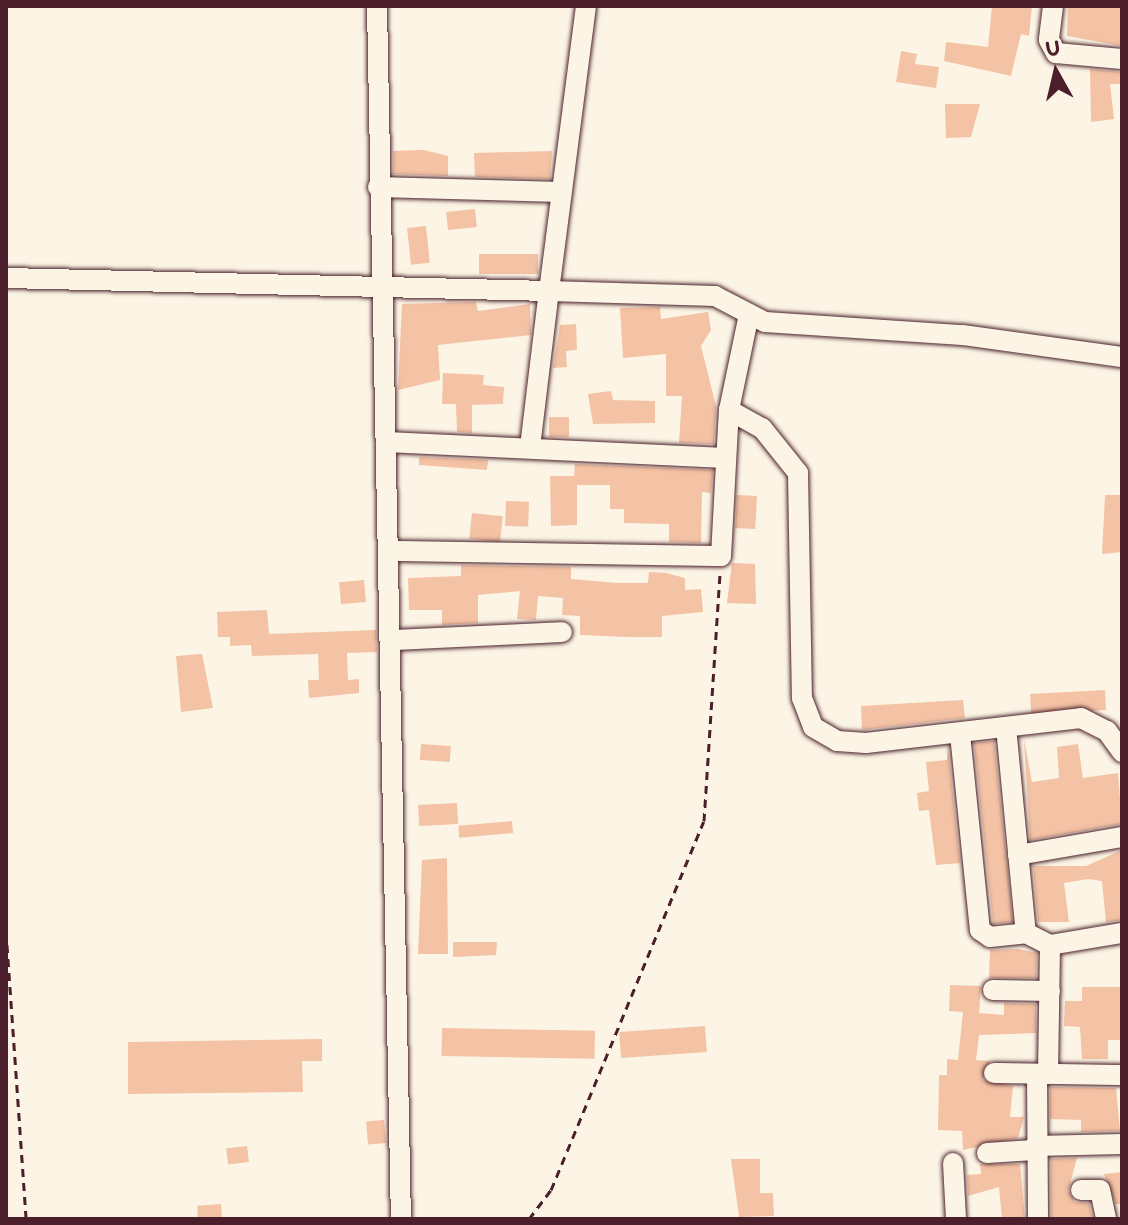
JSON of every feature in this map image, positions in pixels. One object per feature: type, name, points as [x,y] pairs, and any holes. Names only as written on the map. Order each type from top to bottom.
[{"type":"street","points":[[377,6],[378,187],[384,288],[386,442],[393,551],[401,1219]]},
{"type":"street","points":[[530,447],[586,6]]},
{"type":"street","points":[[1053,6],[1049,40],[1056,53],[1122,59]]},
{"type":"street","points":[[378,187],[560,192]]},
{"type":"street","points":[[6,278],[730,298],[757,318],[801,326],[963,335],[1122,357]]},
{"type":"street","points":[[393,551],[721,556],[729,410],[757,318]]},
{"type":"street","points":[[729,410],[762,428],[798,473],[802,698],[813,727],[837,741],[866,743],[1081,718],[1107,731],[1122,752]]},
{"type":"street","points":[[386,442],[726,458]]},
{"type":"street","points":[[394,640],[562,632]]},
{"type":"street","points":[[1006,727],[1026,933]]},
{"type":"street","points":[[960,734],[980,930],[990,937],[1026,933],[1050,945],[1122,933]]},
{"type":"street","points":[[1018,855],[1122,837]]},
{"type":"street","points":[[1038,1219],[1034,1148],[1050,991],[1050,945]]},
{"type":"street","points":[[993,990],[1050,991]]},
{"type":"street","points":[[994,1073],[1122,1075]]},
{"type":"street","points":[[987,1153],[1122,1144]]},
{"type":"street","points":[[953,1163],[956,1219]]},
{"type":"street","points":[[1081,1190],[1100,1190],[1106,1219]]},
{"type":"path","points":[[529,1219],[551,1190],[704,821],[721,556]]},
{"type":"path","points":[[6,931],[26,1219]]},
{"type":"building","points":[[992,6],[1032,6],[1029,36],[1021,34],[1011,76],[944,61],[946,42],[988,47]]},
{"type":"building","points":[[1068,6],[1122,6],[1122,46],[1067,36]]},
{"type":"building","points":[[901,51],[917,54],[915,64],[939,67],[936,88],[896,82]]},
{"type":"building","points":[[1090,69],[1122,72],[1122,84],[1110,84],[1114,119],[1091,122]]},
{"type":"building","points":[[945,104],[980,104],[971,137],[946,138]]},
{"type":"building","points":[[424,150],[448,156],[448,176],[393,174],[393,151]]},
{"type":"building","points":[[552,151],[550,179],[475,177],[474,153]]},
{"type":"building","points":[[475,209],[477,227],[448,230],[446,212]]},
{"type":"building","points":[[426,226],[430,263],[411,265],[407,228]]},
{"type":"building","points":[[479,254],[538,254],[538,274],[479,274]]},
{"type":"building","points":[[476,302],[478,311],[530,304],[531,335],[438,345],[440,380],[398,390],[402,304]]},
{"type":"building","points":[[660,307],[661,319],[708,312],[711,330],[701,346],[716,406],[714,444],[679,443],[682,396],[666,396],[666,354],[623,358],[620,308]]},
{"type":"building","points":[[576,324],[577,350],[566,351],[567,367],[553,368],[560,325]]},
{"type":"building","points":[[443,373],[484,375],[483,385],[504,387],[503,404],[472,405],[472,433],[457,432],[456,404],[442,404]]},
{"type":"building","points":[[611,391],[613,400],[655,401],[655,423],[593,424],[588,394]]},
{"type":"building","points":[[549,417],[569,417],[569,437],[549,437]]},
{"type":"building","points":[[419,457],[488,460],[487,470],[419,465]]},
{"type":"building","points":[[575,464],[713,470],[711,493],[702,492],[701,543],[669,542],[669,524],[624,523],[624,509],[610,509],[610,485],[577,485],[577,525],[551,526],[550,476],[574,476]]},
{"type":"building","points":[[737,495],[757,496],[755,529],[735,528]]},
{"type":"building","points":[[1105,495],[1122,495],[1122,552],[1102,554]]},
{"type":"building","points":[[506,501],[529,502],[528,527],[505,526]]},
{"type":"building","points":[[472,513],[503,516],[500,542],[469,539]]},
{"type":"building","points":[[732,563],[755,564],[756,604],[727,603]]},
{"type":"building","points":[[461,565],[571,567],[571,579],[617,583],[648,583],[649,572],[666,573],[685,578],[685,590],[701,589],[703,612],[662,616],[662,637],[628,637],[580,635],[580,616],[562,615],[563,598],[538,596],[536,620],[517,619],[520,591],[478,595],[478,623],[442,625],[442,610],[409,610],[408,578],[461,576]]},
{"type":"building","points":[[364,580],[366,602],[341,604],[339,582]]},
{"type":"building","points":[[267,610],[269,634],[376,630],[377,652],[347,653],[348,680],[359,679],[359,693],[309,698],[308,680],[319,680],[318,654],[252,656],[251,645],[230,646],[230,637],[218,637],[217,612]]},
{"type":"building","points":[[202,654],[213,708],[181,712],[176,656]]},
{"type":"building","points":[[1105,690],[1106,710],[1031,714],[1030,694]]},
{"type":"building","points":[[963,700],[965,718],[862,730],[861,706]]},
{"type":"building","points":[[1024,739],[1032,782],[1059,778],[1057,747],[1078,744],[1083,778],[1118,773],[1122,824],[1030,840]]},
{"type":"building","points":[[994,741],[1013,922],[993,924],[974,743]]},
{"type":"building","points":[[421,744],[451,746],[450,762],[420,760]]},
{"type":"building","points":[[948,747],[960,863],[936,865],[929,810],[919,811],[917,793],[929,791],[926,762],[947,760]]},
{"type":"building","points":[[457,803],[458,824],[419,826],[418,805]]},
{"type":"building","points":[[512,821],[513,833],[459,838],[458,826]]},
{"type":"building","points":[[1122,850],[1122,920],[1106,922],[1102,881],[1088,879],[1064,883],[1069,922],[1038,922],[1033,866],[1086,866]]},
{"type":"building","points":[[447,858],[448,954],[418,954],[422,860]]},
{"type":"building","points":[[453,942],[497,942],[496,955],[453,957]]},
{"type":"building","points":[[1018,949],[1037,953],[1036,978],[989,978],[990,950]]},
{"type":"building","points":[[950,985],[981,986],[979,1013],[1004,1015],[1004,1003],[1036,1004],[1036,1033],[979,1035],[976,1060],[990,1061],[983,1080],[1013,1086],[1010,1117],[1024,1117],[1018,1138],[963,1150],[962,1131],[938,1130],[939,1075],[947,1075],[947,1059],[958,1060],[963,1012],[949,1011]]},
{"type":"building","points":[[1082,987],[1122,987],[1122,1040],[1108,1040],[1108,1059],[1082,1059],[1080,1027],[1064,1026],[1065,1001],[1082,1001]]},
{"type":"building","points":[[705,1026],[707,1052],[621,1058],[619,1032]]},
{"type":"building","points":[[442,1028],[595,1031],[594,1059],[442,1056]]},
{"type":"building","points":[[322,1039],[322,1061],[302,1061],[303,1092],[128,1094],[128,1042]]},
{"type":"building","points":[[1050,1087],[1116,1088],[1120,1131],[1081,1132],[1081,1120],[1050,1119]]},
{"type":"building","points":[[384,1120],[386,1143],[368,1144],[366,1122]]},
{"type":"building","points":[[247,1146],[249,1162],[228,1164],[226,1149]]},
{"type":"building","points":[[1077,1158],[1068,1191],[1075,1202],[1089,1203],[1093,1219],[1051,1219],[1051,1159]]},
{"type":"building","points":[[731,1159],[760,1159],[760,1193],[773,1193],[774,1216],[739,1217]]},
{"type":"building","points":[[980,1164],[1020,1164],[1025,1219],[1002,1219],[999,1187],[968,1196],[967,1175],[981,1174]]},
{"type":"building","points":[[1122,1172],[1122,1204],[1116,1204],[1104,1174]]},
{"type":"building","points":[[221,1204],[222,1219],[198,1219],[197,1206]]}]
